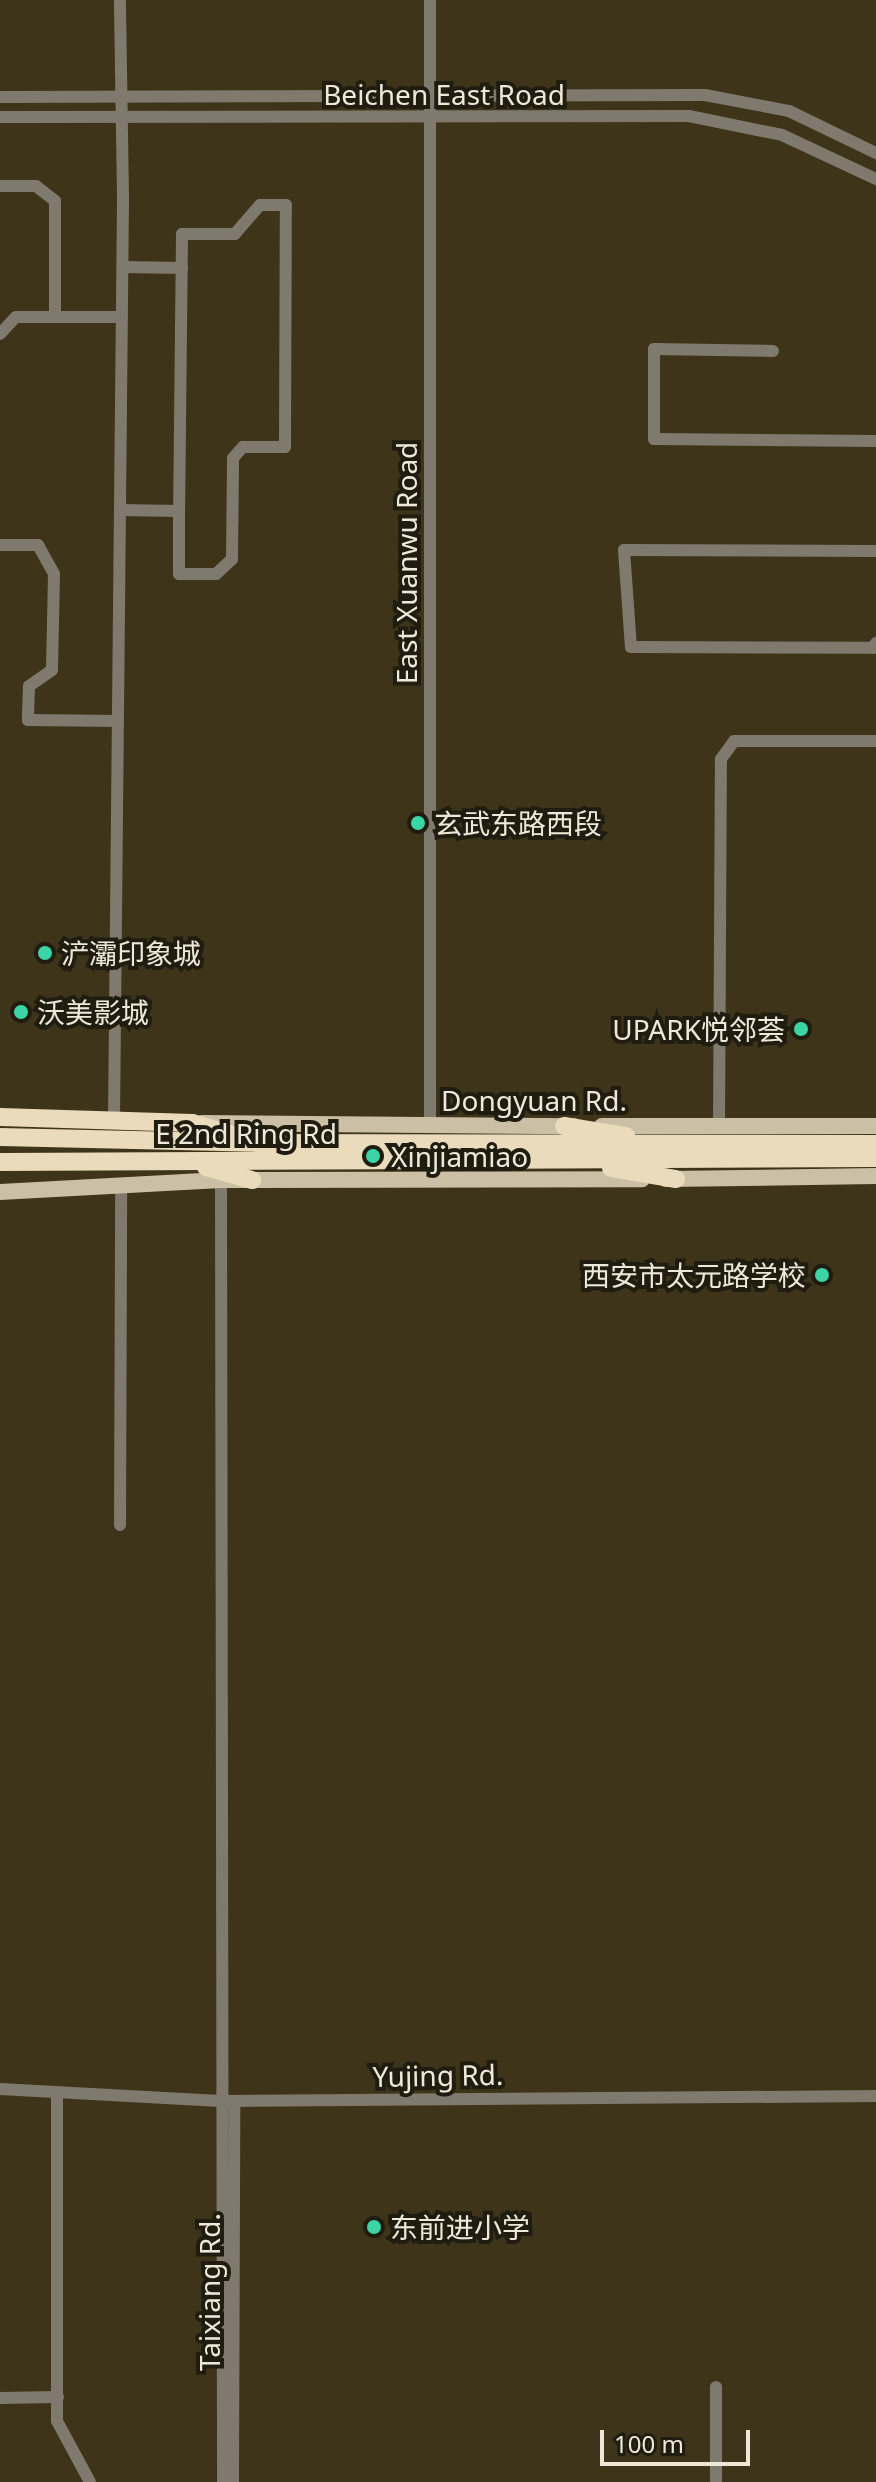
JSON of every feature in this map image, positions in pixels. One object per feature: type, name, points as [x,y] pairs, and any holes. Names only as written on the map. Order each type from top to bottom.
[{"type":"highway","points":[[2,1116],[192,1123],[257,1143]]},
{"type":"highway","points":[[564,1126],[680,1145]]},
{"type":"highway","name":"E 2nd Ring Rd","points":[[0,1137],[257,1143],[680,1145],[876,1158]]},
{"type":"highway","name":"E 2nd Ring Rd","points":[[0,1162],[561,1159],[876,1144]]},
{"type":"highway","points":[[561,1159],[676,1179]]},
{"type":"highway","points":[[188,1161],[252,1180]]},
{"type":"main road","name":"Dongyuan Rd.","points":[[192,1123],[876,1126]]},
{"type":"main road","points":[[0,1192],[121,1189],[221,1180],[876,1176]]},
{"type":"street","points":[[114,1120],[123,267],[120,0]]},
{"type":"street","name":"East Xuanwu Road","points":[[430,0],[430,1126]]},
{"type":"street","name":"Beichen East Road","points":[[0,97],[705,95],[789,111],[876,153]]},
{"type":"street","name":"Beichen East Road","points":[[0,117],[719,120],[807,144],[876,179]]},
{"type":"street","points":[[0,186],[36,186],[55,201],[55,316]]},
{"type":"street","points":[[260,205],[286,205],[285,447],[243,447],[233,458],[232,559],[216,574],[179,574],[179,511],[182,234],[235,234],[260,205]]},
{"type":"street","points":[[123,267],[182,268]]},
{"type":"street","points":[[0,334],[16,317],[122,317]]},
{"type":"street","points":[[773,351],[654,349],[654,439],[876,441]]},
{"type":"street","points":[[120,510],[179,511]]},
{"type":"street","points":[[0,545],[38,545],[54,574],[52,670],[29,686],[28,720],[118,721]]},
{"type":"street","points":[[876,551],[624,550],[631,647],[873,648],[876,643]]},
{"type":"street","points":[[719,1126],[721,759],[734,741],[876,741]]},
{"type":"street","points":[[221,1180],[229,2101]]},
{"type":"street","points":[[120,1525],[121,1189]]},
{"type":"street","name":"Yujing Rd.","points":[[0,2089],[229,2101],[876,2096]]},
{"type":"street","points":[[57,2093],[57,2421],[90,2482]]},
{"type":"street","name":"Taixiang Rd.","points":[[223,2482],[229,2101]]},
{"type":"street","name":"Taixiang Rd.","points":[[229,2101],[233,2482]]},
{"type":"street","points":[[716,2387],[716,2482]]},
{"type":"street","points":[[0,2398],[58,2397]]},
{"type":"place","name":"玄武东路西段","points":[[418,823]]},
{"type":"place","name":"浐灞印象城","points":[[45,953]]},
{"type":"place","name":"沃美影城","points":[[21,1012]]},
{"type":"place","name":"UPARK悦邻荟","points":[[801,1029]]},
{"type":"place","name":"Xinjiamiao","points":[[373,1156]]},
{"type":"place","name":"西安市太元路学校","points":[[822,1275]]},
{"type":"place","name":"东前进小学","points":[[374,2227]]}]
